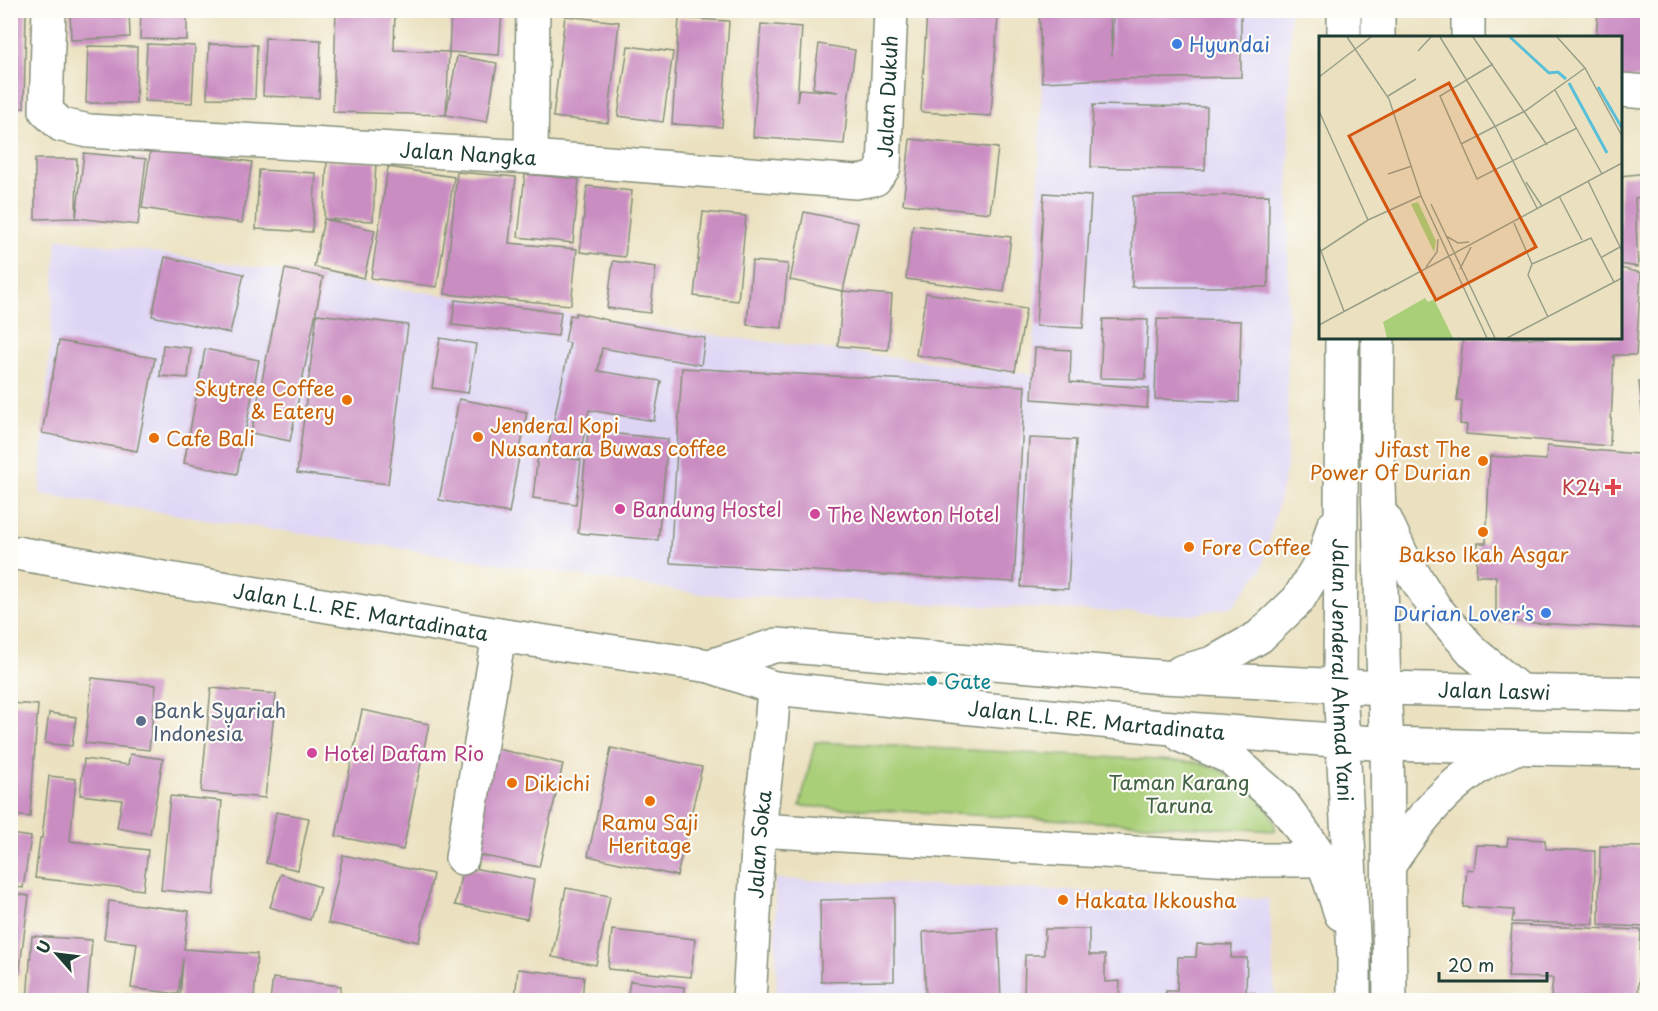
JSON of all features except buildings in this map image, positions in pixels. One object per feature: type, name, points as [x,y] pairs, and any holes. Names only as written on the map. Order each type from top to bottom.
[{"type":"main road","name":"Jalan Nangka","points":[[50,10],[46,111],[61,125],[89,131],[531,157],[855,182],[875,179]]},
{"type":"main road","points":[[531,157],[533,10]]},
{"type":"main road","name":"Jalan Dukuh","points":[[875,179],[884,167],[891,10]]},
{"type":"main road","points":[[1344,10],[1344,36]]},
{"type":"main road","points":[[1378,10],[1378,36]]},
{"type":"main road","points":[[1468,10],[1468,36]]},
{"type":"main road","points":[[1622,90],[1647,92]]},
{"type":"main road","name":"Jalan Jenderal Ahmad Yani","points":[[1342,339],[1340,686],[1354,955],[1354,1000]]},
{"type":"main road","name":"Jalan Jenderal Ahmad Yani","points":[[1378,339],[1378,504],[1387,744],[1390,1000]]},
{"type":"main road","points":[[1162,676],[1213,663],[1259,638],[1298,600],[1325,555],[1340,504]]},
{"type":"main road","points":[[1378,504],[1403,558],[1435,608],[1474,653],[1520,691]]},
{"type":"main road","name":"Jalan L.L. RE. Martadinata","points":[[10,552],[499,635],[710,666],[774,688],[1160,727],[1344,740]]},
{"type":"main road","points":[[462,858],[499,635]]},
{"type":"main road","name":"Jalan L.L. RE. Martadinata","points":[[710,666],[777,645],[1162,676],[1340,686]]},
{"type":"main road","name":"Jalan Laswi","points":[[1340,686],[1647,694]]},
{"type":"main road","name":"Jalan Soka","points":[[749,1000],[759,830],[774,688]]},
{"type":"main road","points":[[1160,727],[1231,758],[1283,804],[1323,860],[1354,955]]},
{"type":"main road","points":[[1344,740],[1387,744],[1647,751]]},
{"type":"main road","points":[[1389,865],[1413,829],[1442,797],[1475,770],[1517,747]]},
{"type":"main road","points":[[759,830],[1248,860],[1323,860]]},
{"type":"shaded area","points":[[1044,11],[1290,11],[1287,468],[1262,569],[1233,606],[1192,615],[701,594],[40,494],[57,238],[727,337],[1033,374]]},
{"type":"shaded area","points":[[775,879],[1269,899],[1275,1000],[777,1000]]},
{"type":"green space","name":"Taman Karang Taruna","points":[[815,742],[1195,762],[1219,770],[1249,788],[1271,813],[1276,831],[800,806]]},
{"type":"place","name":"Hyundai","points":[[1177,44]]},
{"type":"place","name":"Skytree Coffee & Eatery","points":[[347,400]]},
{"type":"place","name":"Jenderal Kopi Nusantara Buwas coffee","points":[[478,437]]},
{"type":"place","name":"Cafe Bali","points":[[154,438]]},
{"type":"place","name":"Jifast The Power Of Durian","points":[[1483,461]]},
{"type":"place","name":"K24","points":[[1613,487]]},
{"type":"place","name":"Bandung Hostel","points":[[620,509]]},
{"type":"place","name":"The Newton Hotel","points":[[815,514]]},
{"type":"place","name":"Bakso Ikah Asgar","points":[[1483,532]]},
{"type":"place","name":"Fore Coffee","points":[[1189,547]]},
{"type":"place","name":"Durian Lover's","points":[[1546,613]]},
{"type":"place","name":"Gate","points":[[932,681]]},
{"type":"place","name":"Bank Syariah Indonesia","points":[[141,721]]},
{"type":"place","name":"Hotel Dafam Rio","points":[[312,753]]},
{"type":"place","name":"Dikichi","points":[[512,783]]},
{"type":"place","name":"Ramu Saji Heritage","points":[[650,801]]},
{"type":"place","name":"Hakata Ikkousha","points":[[1063,900]]}]
